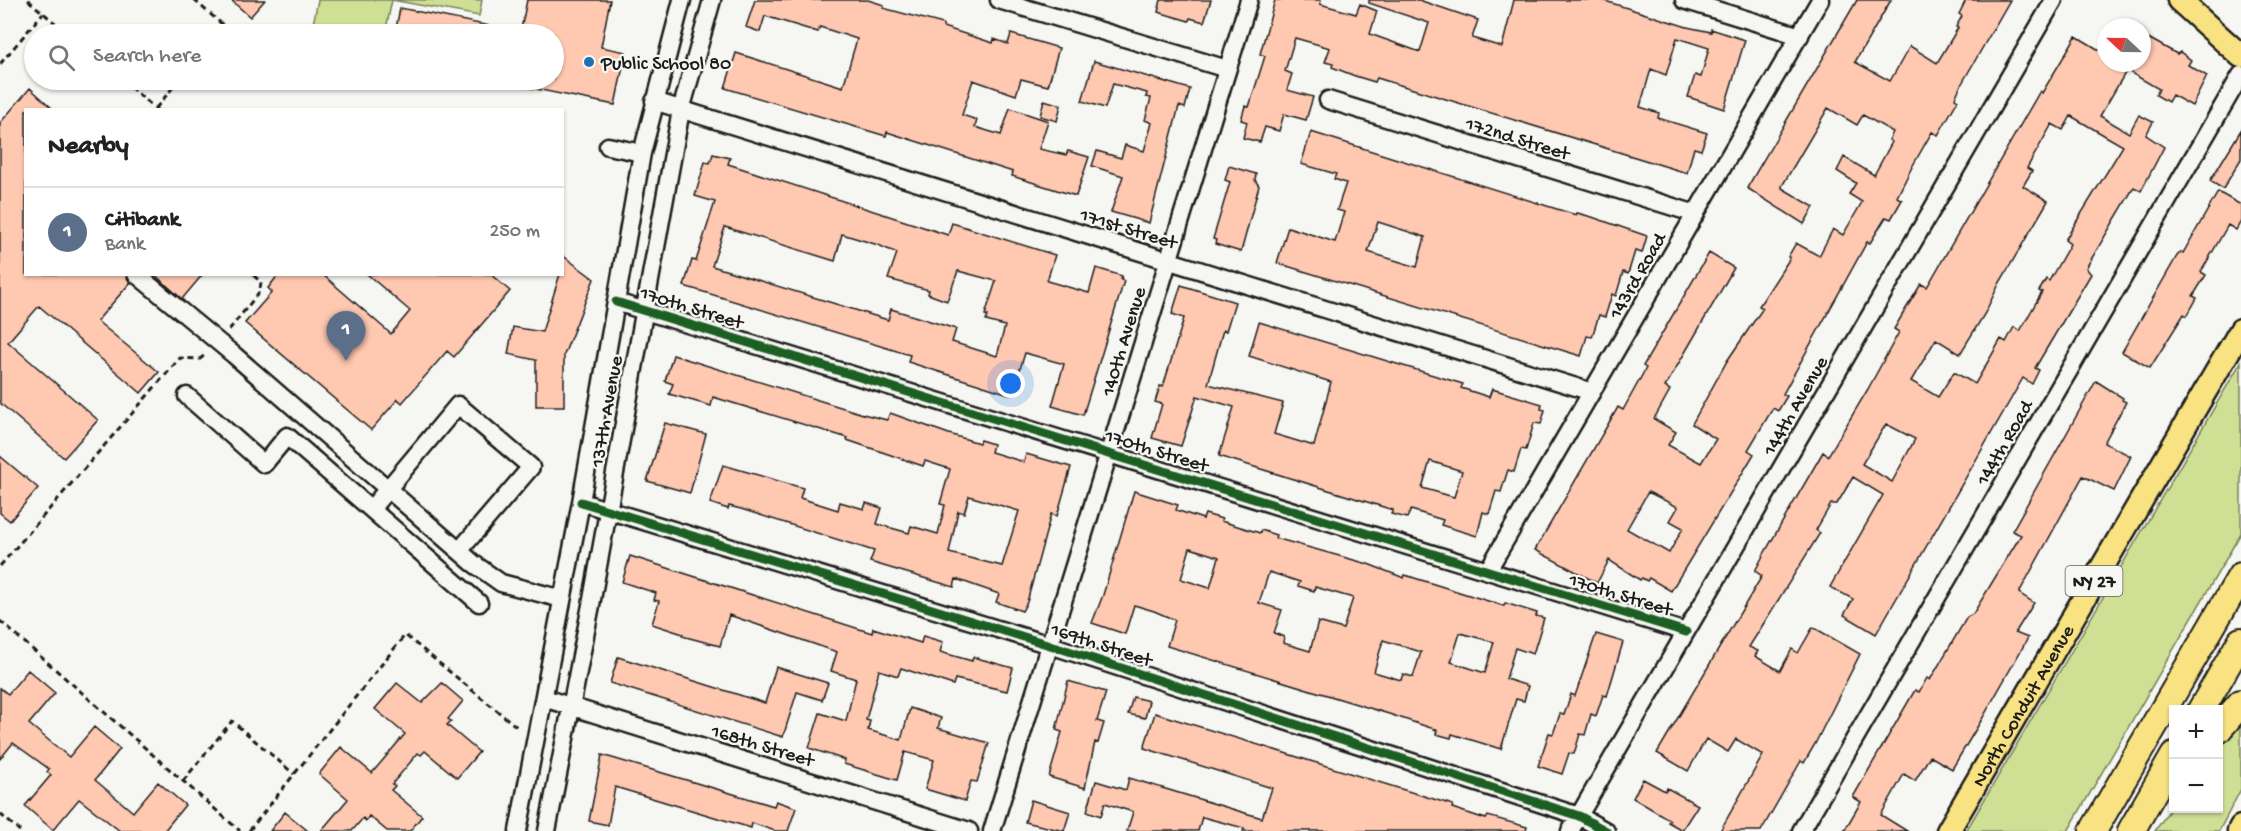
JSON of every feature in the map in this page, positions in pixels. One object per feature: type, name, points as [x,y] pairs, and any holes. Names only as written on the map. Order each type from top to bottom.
[{"type":"highway","points":[[2092,831],[2241,576]]},
{"type":"highway","points":[[2204,705],[2241,640]]},
{"type":"highway","points":[[2223,724],[2241,703]]},
{"type":"highway","points":[[2131,831],[2172,759]]},
{"type":"highway","points":[[2141,831],[2169,795]]},
{"type":"main road","points":[[2179,0],[2241,56]]},
{"type":"main road","name":"North Conduit Avenue","points":[[1948,831],[2241,330]]},
{"type":"street","name":"137th Avenue","points":[[518,831],[581,502],[642,153],[682,0]]},
{"type":"street","name":"137th Avenue","points":[[547,831],[609,510],[681,110],[712,0]]},
{"type":"street","points":[[999,0],[1227,69]]},
{"type":"street","name":"140th Avenue","points":[[992,831],[1249,0]]},
{"type":"street","points":[[1684,0],[1800,36]]},
{"type":"street","name":"143rd Road","points":[[1488,570],[1820,0]]},
{"type":"street","name":"144th Avenue","points":[[1570,831],[2054,0]]},
{"type":"street","name":"144th Road","points":[[1801,831],[2241,75]]},
{"type":"street","name":"172nd Street","points":[[1328,100],[1696,214]]},
{"type":"street","name":"171st Street","points":[[654,101],[1592,392]]},
{"type":"street","points":[[608,146],[642,153]]},
{"type":"street","points":[[138,276],[459,551],[501,583],[562,599]]},
{"type":"street","name":"170th Street","points":[[616,302],[1686,632]]},
{"type":"street","points":[[187,396],[264,464],[287,436],[479,603]]},
{"type":"street","points":[[371,509],[458,405],[531,467],[459,551]]},
{"type":"street","name":"169th Street","points":[[581,502],[1050,645],[1579,816],[1606,831]]},
{"type":"street","name":"168th Street","points":[[544,698],[969,831]]},
{"type":"path","points":[[28,0],[56,24]]},
{"type":"path","points":[[194,0],[222,24]]},
{"type":"path","points":[[34,24],[43,14]]},
{"type":"path","points":[[0,64],[24,36]]},
{"type":"path","points":[[134,90],[155,108]]},
{"type":"path","points":[[157,108],[171,90]]},
{"type":"path","points":[[0,566],[180,358],[200,359],[219,343],[260,291],[261,282],[254,276]]},
{"type":"path","points":[[0,621],[240,831]]},
{"type":"path","points":[[249,831],[405,635],[517,727]]},
{"type":"path","points":[[183,781],[232,721],[294,774]]},
{"type":"path","points":[[0,814],[20,831]]},
{"type":"green space","points":[[318,0],[392,0],[387,24],[313,24]]},
{"type":"green space","points":[[392,0],[482,0],[479,16]]},
{"type":"green space","points":[[2241,362],[2241,533],[2068,831],[1966,831]]},
{"type":"green space","points":[[2241,721],[2241,789],[2219,831],[2155,831],[2169,811],[2169,813],[2223,813],[2223,741]]},
{"type":"building","points":[[231,0],[265,0],[250,17]]},
{"type":"building","name":"Public School 80","points":[[527,0],[610,0],[601,47],[626,52],[615,105],[541,90],[564,90],[564,24],[522,24]]},
{"type":"building","points":[[755,0],[868,0],[884,5],[883,8],[943,24],[943,27],[993,43],[994,39],[1008,44],[1011,34],[1059,48],[1048,86],[1021,79],[1016,95],[973,80],[962,115],[977,120],[975,127],[1001,135],[1010,108],[1048,121],[1039,149],[1066,155],[1068,151],[1089,157],[1076,196],[1012,176],[1013,172],[887,132],[886,136],[725,88],[736,53],[843,87],[857,39],[820,27],[818,32],[765,16],[760,32],[746,27]]},
{"type":"building","points":[[1161,0],[1211,0],[1204,22],[1190,18],[1189,21],[1158,12]]},
{"type":"building","points":[[1275,0],[1321,0],[1320,4],[1356,14],[1360,4],[1377,11],[1370,34],[1420,52],[1429,23],[1369,3],[1369,0],[1419,0],[1478,20],[1472,38],[1502,47],[1514,0],[1602,0],[1687,27],[1711,32],[1711,29],[1745,40],[1724,109],[1688,97],[1695,75],[1701,77],[1709,48],[1677,38],[1666,75],[1651,69],[1640,107],[1659,113],[1658,118],[1707,133],[1701,150],[1694,148],[1687,173],[1377,78],[1375,82],[1355,76],[1325,62],[1330,48],[1295,38],[1285,71],[1292,74],[1287,90],[1313,97],[1306,120],[1284,114],[1279,131],[1265,127],[1260,142],[1243,138],[1247,122],[1241,120],[1245,106],[1249,107],[1265,56],[1260,54]]},
{"type":"building","points":[[1857,0],[1891,0],[1855,62],[1890,81],[1910,46],[1937,63],[1958,28],[1956,27],[1962,16],[1959,14],[1966,0],[2010,0],[1961,85],[1955,98],[1958,100],[1938,135],[1932,132],[1912,167],[1897,197],[1902,200],[1891,219],[1886,217],[1870,243],[1867,242],[1783,394],[1787,396],[1778,411],[1773,408],[1748,450],[1754,454],[1671,591],[1649,578],[1647,581],[1642,578],[1640,580],[1609,560],[1597,583],[1535,550],[1618,407],[1623,410],[1646,368],[1643,366],[1709,253],[1734,268],[1665,387],[1670,390],[1654,419],[1676,432],[1668,445],[1701,463],[1716,439],[1692,424],[1727,361],[1763,308],[1759,306],[1790,258],[1788,257],[1796,243],[1819,256],[1833,229],[1843,235],[1862,202],[1849,194],[1856,183],[1837,171],[1844,157],[1874,175],[1892,142],[1889,140],[1893,132],[1863,115],[1857,125],[1828,108],[1782,186],[1814,207],[1804,224],[1747,188]],"holes":[[[1648,492],[1678,507],[1670,521],[1683,528],[1669,553],[1627,529]]]},
{"type":"building","points":[[400,8],[480,24],[397,24]]},
{"type":"building","points":[[2076,36],[2097,49],[2097,72],[2126,72],[2100,116],[2129,133],[2139,115],[2153,122],[2146,135],[2164,147],[2141,191],[2134,187],[2086,268],[2091,274],[2035,368],[2039,370],[2032,384],[2023,378],[1876,634],[1844,615],[1853,599],[1830,587],[1883,495],[1853,477],[1837,504],[1831,504],[1816,530],[1820,533],[1749,647],[1758,651],[1755,656],[1780,671],[1792,649],[1798,653],[1813,627],[1860,654],[1815,744],[1804,763],[1801,761],[1761,831],[1720,831],[1763,755],[1736,739],[1728,752],[1706,739],[1688,771],[1657,753],[1762,576],[1755,571],[1765,552],[1823,452],[1828,456],[1868,389],[1899,332],[1894,329],[1921,284],[1927,287],[2040,91],[2042,93]],"holes":[[[2071,116],[2123,146],[2065,240],[2070,244],[2049,281],[2046,279],[2039,291],[2042,292],[2020,331],[2014,327],[2006,342],[2001,339],[1975,384],[1954,372],[1938,397],[1911,381],[1936,339],[1960,354],[2048,201],[2023,186],[2032,171],[2027,168],[2052,124],[2063,130]],[[1886,424],[1915,439],[1892,482],[1862,464]]]},
{"type":"building","points":[[2151,40],[2177,54],[2180,52],[2191,60],[2188,65],[2207,76],[2192,106],[2172,95],[2168,102],[2156,95],[2159,89],[2131,73],[2151,72]]},
{"type":"building","points":[[1094,61],[1190,89],[1185,108],[1179,106],[1149,223],[1111,212],[1123,176],[1092,166],[1097,151],[1121,158],[1125,145],[1144,151],[1152,123],[1145,120],[1151,98],[1146,97],[1147,93],[1113,84],[1105,108],[1082,101]]},
{"type":"building","points":[[28,90],[32,90],[52,108],[24,108],[24,276],[127,276],[130,283],[97,321],[159,372],[141,393],[39,306],[8,342],[98,420],[64,458],[0,403],[0,123]]},
{"type":"building","points":[[1044,100],[1061,105],[1057,121],[1040,116]]},
{"type":"building","points":[[2241,130],[2241,159],[2223,189],[2210,181]]},
{"type":"building","points":[[1311,132],[1576,215],[1577,213],[1592,217],[1647,236],[1642,253],[1635,251],[1628,274],[1623,272],[1616,296],[1612,294],[1605,317],[1599,315],[1592,337],[1587,336],[1581,356],[1277,263],[1288,227],[1335,242],[1344,212],[1337,210],[1346,183],[1334,179],[1336,174],[1301,164]],"holes":[[[1378,222],[1425,237],[1417,267],[1368,252]]]},
{"type":"building","points":[[713,154],[730,158],[728,164],[948,235],[952,223],[1055,255],[1047,281],[1089,293],[1096,268],[1122,276],[1121,280],[1124,281],[1083,415],[1052,406],[1064,364],[1025,353],[1012,395],[908,362],[910,355],[684,286],[692,260],[696,261],[715,202],[695,196],[705,162],[710,163]],"holes":[[[725,227],[835,261],[842,234],[897,253],[888,279],[929,290],[928,294],[947,301],[958,271],[996,281],[985,315],[988,316],[986,321],[1005,326],[997,356],[952,342],[956,329],[891,309],[888,320],[712,266]]]},
{"type":"building","points":[[1229,166],[1256,174],[1255,180],[1259,186],[1241,252],[1215,244],[1216,240],[1213,239],[1230,182],[1225,180]]},
{"type":"building","points":[[2218,192],[2241,205],[2241,221],[2236,230],[2228,225],[2201,272],[2206,275],[2193,296],[2197,298],[2187,316],[2184,314],[2150,368],[2122,352],[2177,256],[2183,253]]},
{"type":"building","points":[[564,256],[594,279],[564,355],[564,406],[536,406],[536,360],[508,354],[513,327],[542,332],[559,276],[564,276]]},
{"type":"building","points":[[156,276],[201,276],[182,299]]},
{"type":"building","points":[[277,276],[324,276],[391,334],[410,311],[369,276],[492,276],[510,291],[454,357],[447,351],[402,403],[398,399],[371,430],[245,323],[272,292],[268,288]]},
{"type":"building","points":[[1181,285],[1235,302],[1226,331],[1223,330],[1208,384],[1283,403],[1274,434],[1314,446],[1331,382],[1249,356],[1259,322],[1463,384],[1461,388],[1489,397],[1492,389],[1542,404],[1541,409],[1545,410],[1541,424],[1534,423],[1526,450],[1521,449],[1514,472],[1508,470],[1501,492],[1496,491],[1489,514],[1483,512],[1477,536],[1441,525],[1443,520],[1411,510],[1407,518],[1391,514],[1393,510],[1219,456],[1234,407],[1197,396],[1181,446],[1152,438],[1162,404],[1155,402],[1160,386],[1163,387],[1184,318],[1172,314]],"holes":[[[1430,461],[1462,471],[1454,497],[1422,488]]]},
{"type":"building","points":[[673,355],[863,414],[887,420],[890,413],[979,443],[980,440],[993,444],[991,452],[1024,462],[1026,454],[1071,467],[1057,516],[1051,514],[1027,602],[1022,611],[996,602],[999,594],[956,579],[954,587],[870,562],[874,551],[741,509],[729,506],[728,509],[710,503],[723,465],[803,488],[800,498],[838,510],[840,502],[864,509],[866,503],[882,508],[877,524],[909,533],[911,526],[938,534],[945,505],[940,504],[950,469],[925,461],[923,466],[847,440],[848,438],[713,397],[711,406],[669,394],[673,384],[665,381]],"holes":[[[969,496],[1019,511],[1002,566],[949,553],[958,511],[964,513]]]},
{"type":"building","points":[[2096,381],[2126,402],[2104,443],[2131,456],[2114,491],[2083,476],[2019,593],[2034,603],[2015,633],[2028,638],[1982,719],[1952,769],[1930,756],[1915,781],[1904,774],[1881,815],[1907,831],[1844,831],[1861,802],[1853,797],[1915,690],[1919,692],[1927,678],[1930,680],[1967,617],[1973,614],[2021,535],[2012,531]]},
{"type":"building","points":[[665,423],[706,434],[690,493],[647,481]]},
{"type":"building","points":[[0,456],[38,488],[10,521],[0,513]]},
{"type":"building","points":[[1134,491],[1178,505],[1176,510],[1203,519],[1205,514],[1260,533],[1261,530],[1276,535],[1275,538],[1368,564],[1404,578],[1405,575],[1504,606],[1505,603],[1537,613],[1536,616],[1544,618],[1533,654],[1515,648],[1506,679],[1528,686],[1524,701],[1516,699],[1501,749],[1452,734],[1451,738],[1436,734],[1437,730],[1389,714],[1167,646],[1175,620],[1154,611],[1134,605],[1125,634],[1092,623],[1103,595]],"holes":[[[1190,548],[1219,557],[1210,588],[1181,579]],[[1269,572],[1300,582],[1298,586],[1314,591],[1315,587],[1353,598],[1343,629],[1318,622],[1310,651],[1283,643],[1284,637],[1274,633],[1282,610],[1259,603]],[[1460,633],[1494,642],[1485,673],[1451,662]],[[1383,640],[1421,652],[1413,677],[1403,674],[1401,680],[1374,672]]]},
{"type":"building","points":[[630,556],[872,633],[873,628],[921,643],[923,636],[943,642],[940,652],[972,661],[973,657],[1013,668],[1007,691],[955,679],[953,685],[901,668],[898,676],[879,670],[866,720],[870,721],[868,730],[901,740],[910,708],[941,718],[938,728],[989,743],[977,782],[971,781],[965,801],[925,789],[934,760],[905,752],[897,780],[844,764],[845,760],[809,748],[820,713],[846,721],[856,679],[831,671],[837,652],[729,615],[720,646],[682,636],[683,634],[652,624],[659,601],[654,600],[656,593],[622,582]]},
{"type":"building","points":[[1596,634],[1623,642],[1607,696],[1603,695],[1596,716],[1591,714],[1585,735],[1580,734],[1574,754],[1569,753],[1562,774],[1538,766],[1549,733],[1553,734],[1560,714],[1564,715],[1571,694],[1575,696]]},
{"type":"building","points":[[618,657],[765,703],[776,667],[828,683],[822,700],[797,692],[783,737],[610,683]]},
{"type":"building","points":[[28,670],[55,693],[29,724],[69,757],[94,727],[120,749],[95,780],[133,812],[158,782],[185,805],[164,831],[120,831],[79,799],[53,830],[25,806],[51,775],[47,772],[49,769],[13,743],[0,759],[0,688],[8,694]]},
{"type":"building","points":[[1068,681],[1106,692],[1097,721],[1104,723],[1098,743],[1095,742],[1085,788],[1049,777],[1062,732],[1056,730]]},
{"type":"building","points":[[397,683],[422,703],[442,683],[463,701],[448,719],[451,721],[447,725],[479,752],[457,778],[425,751],[421,755],[418,753],[392,784],[395,786],[391,790],[422,816],[410,831],[387,831],[369,816],[366,821],[363,818],[352,831],[321,831],[348,799],[319,774],[341,747],[372,773],[405,734],[375,709]]},
{"type":"building","points":[[1133,697],[1149,701],[1145,718],[1128,714]]},
{"type":"building","points":[[1155,713],[1453,805],[1452,808],[1486,819],[1488,816],[1527,827],[1526,831],[1243,831],[1244,828],[1202,817],[1198,831],[1127,831],[1133,812],[1105,803],[1101,816],[1087,811],[1096,781],[1126,790],[1129,778],[1262,818],[1272,788],[1144,748]]},
{"type":"building","points":[[602,755],[774,806],[776,801],[796,808],[788,831],[775,831],[752,823],[751,828],[615,787],[608,825],[589,821]]},
{"type":"building","points":[[1643,779],[1665,791],[1667,788],[1698,805],[1682,830],[1668,822],[1670,820],[1633,798]]},
{"type":"building","points":[[1031,800],[1070,812],[1064,831],[1025,822]]},
{"type":"building","points":[[285,812],[308,831],[270,831]]},
{"type":"cycle path","points":[[616,302],[1686,632]]},
{"type":"cycle path","points":[[581,502],[1050,645],[1579,816],[1606,831]]},
{"type":"place","name":"Public School 80","points":[[589,62]]},
{"type":"place","name":"Citibank","points":[[346,361]]}]
